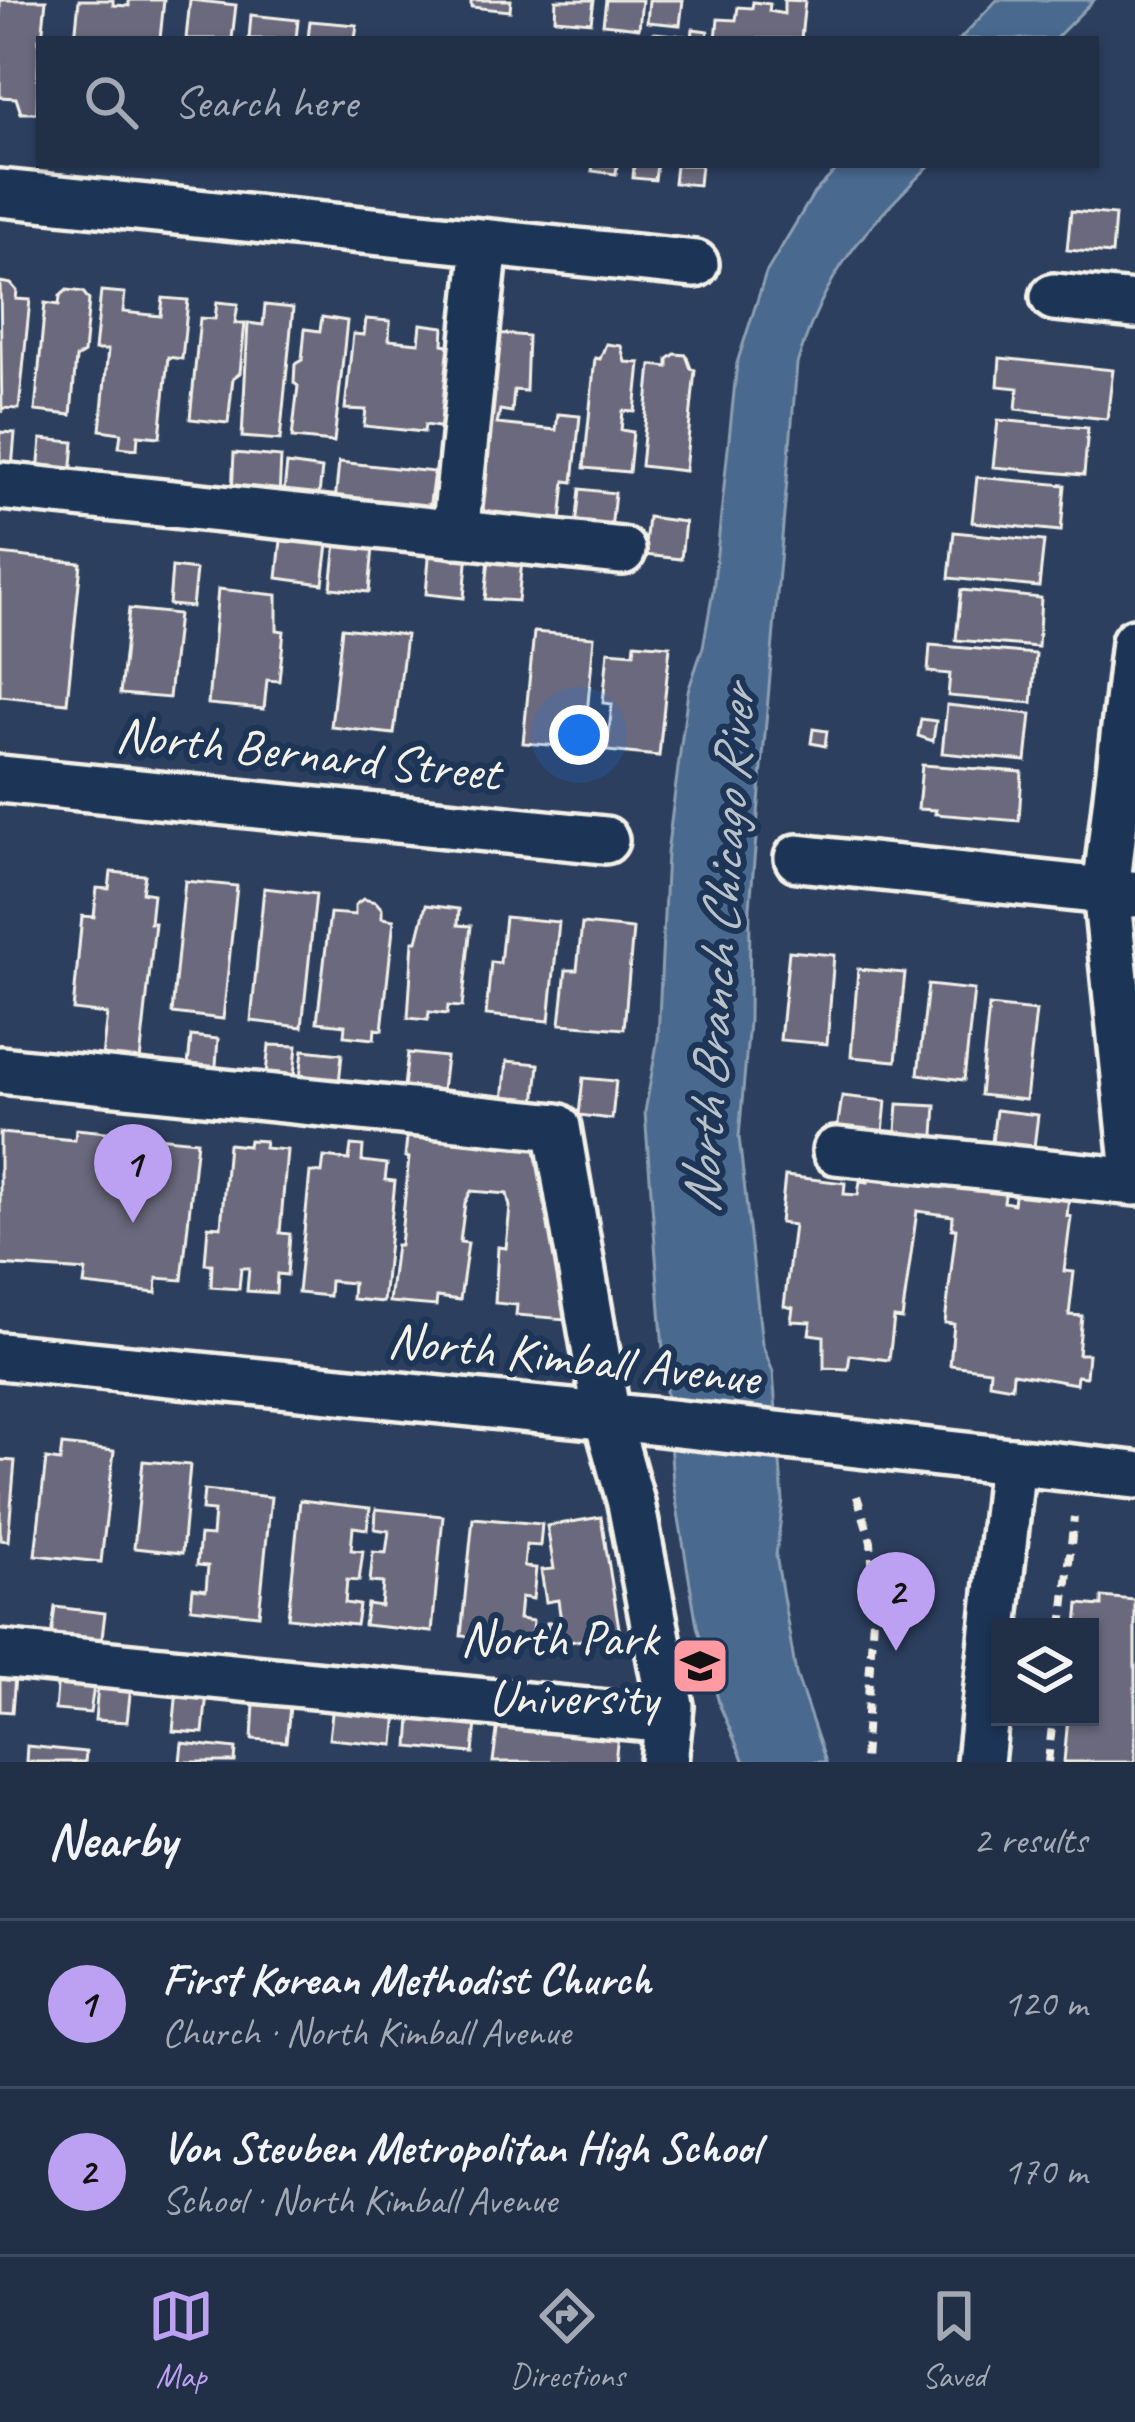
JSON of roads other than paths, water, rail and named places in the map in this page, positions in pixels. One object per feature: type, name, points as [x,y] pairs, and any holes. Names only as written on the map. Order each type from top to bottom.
[{"type":"street","points":[[0,193],[695,264]]},
{"type":"street","points":[[455,534],[485,243]]},
{"type":"street","points":[[1054,297],[1135,305]]},
{"type":"street","points":[[0,486],[622,551]]},
{"type":"street","points":[[836,1151],[1135,1178],[1120,892],[1135,642]]},
{"type":"street","name":"North Bernard Street","points":[[0,778],[605,840]]},
{"type":"street","points":[[798,859],[1120,892]]},
{"type":"street","points":[[0,1070],[557,1127],[607,1417],[631,1503],[670,1706],[666,1741],[0,1654]]},
{"type":"street","name":"North Kimball Avenue","points":[[0,1356],[1135,1475]]},
{"type":"street","points":[[980,1762],[1012,1461]]},
{"type":"water","points":[[997,0],[1094,0],[1058,36],[963,36]]},
{"type":"water","name":"North Branch Chicago River","points":[[838,168],[927,168],[849,255],[820,303],[797,364],[750,907],[749,1022],[739,1137],[762,1344],[773,1372],[783,1501],[776,1555],[796,1674],[826,1762],[744,1762],[720,1706],[697,1626],[673,1482],[645,1112],[658,1038],[667,853],[688,691],[703,647],[713,591],[737,363],[766,273],[814,193]]},
{"type":"place","name":"First Korean Methodist Church","points":[[133,1223]]},
{"type":"place","name":"Von Steuben Metropolitan High School","points":[[896,1651]]},
{"type":"place","name":"North Park University","points":[[700,1666]]}]
